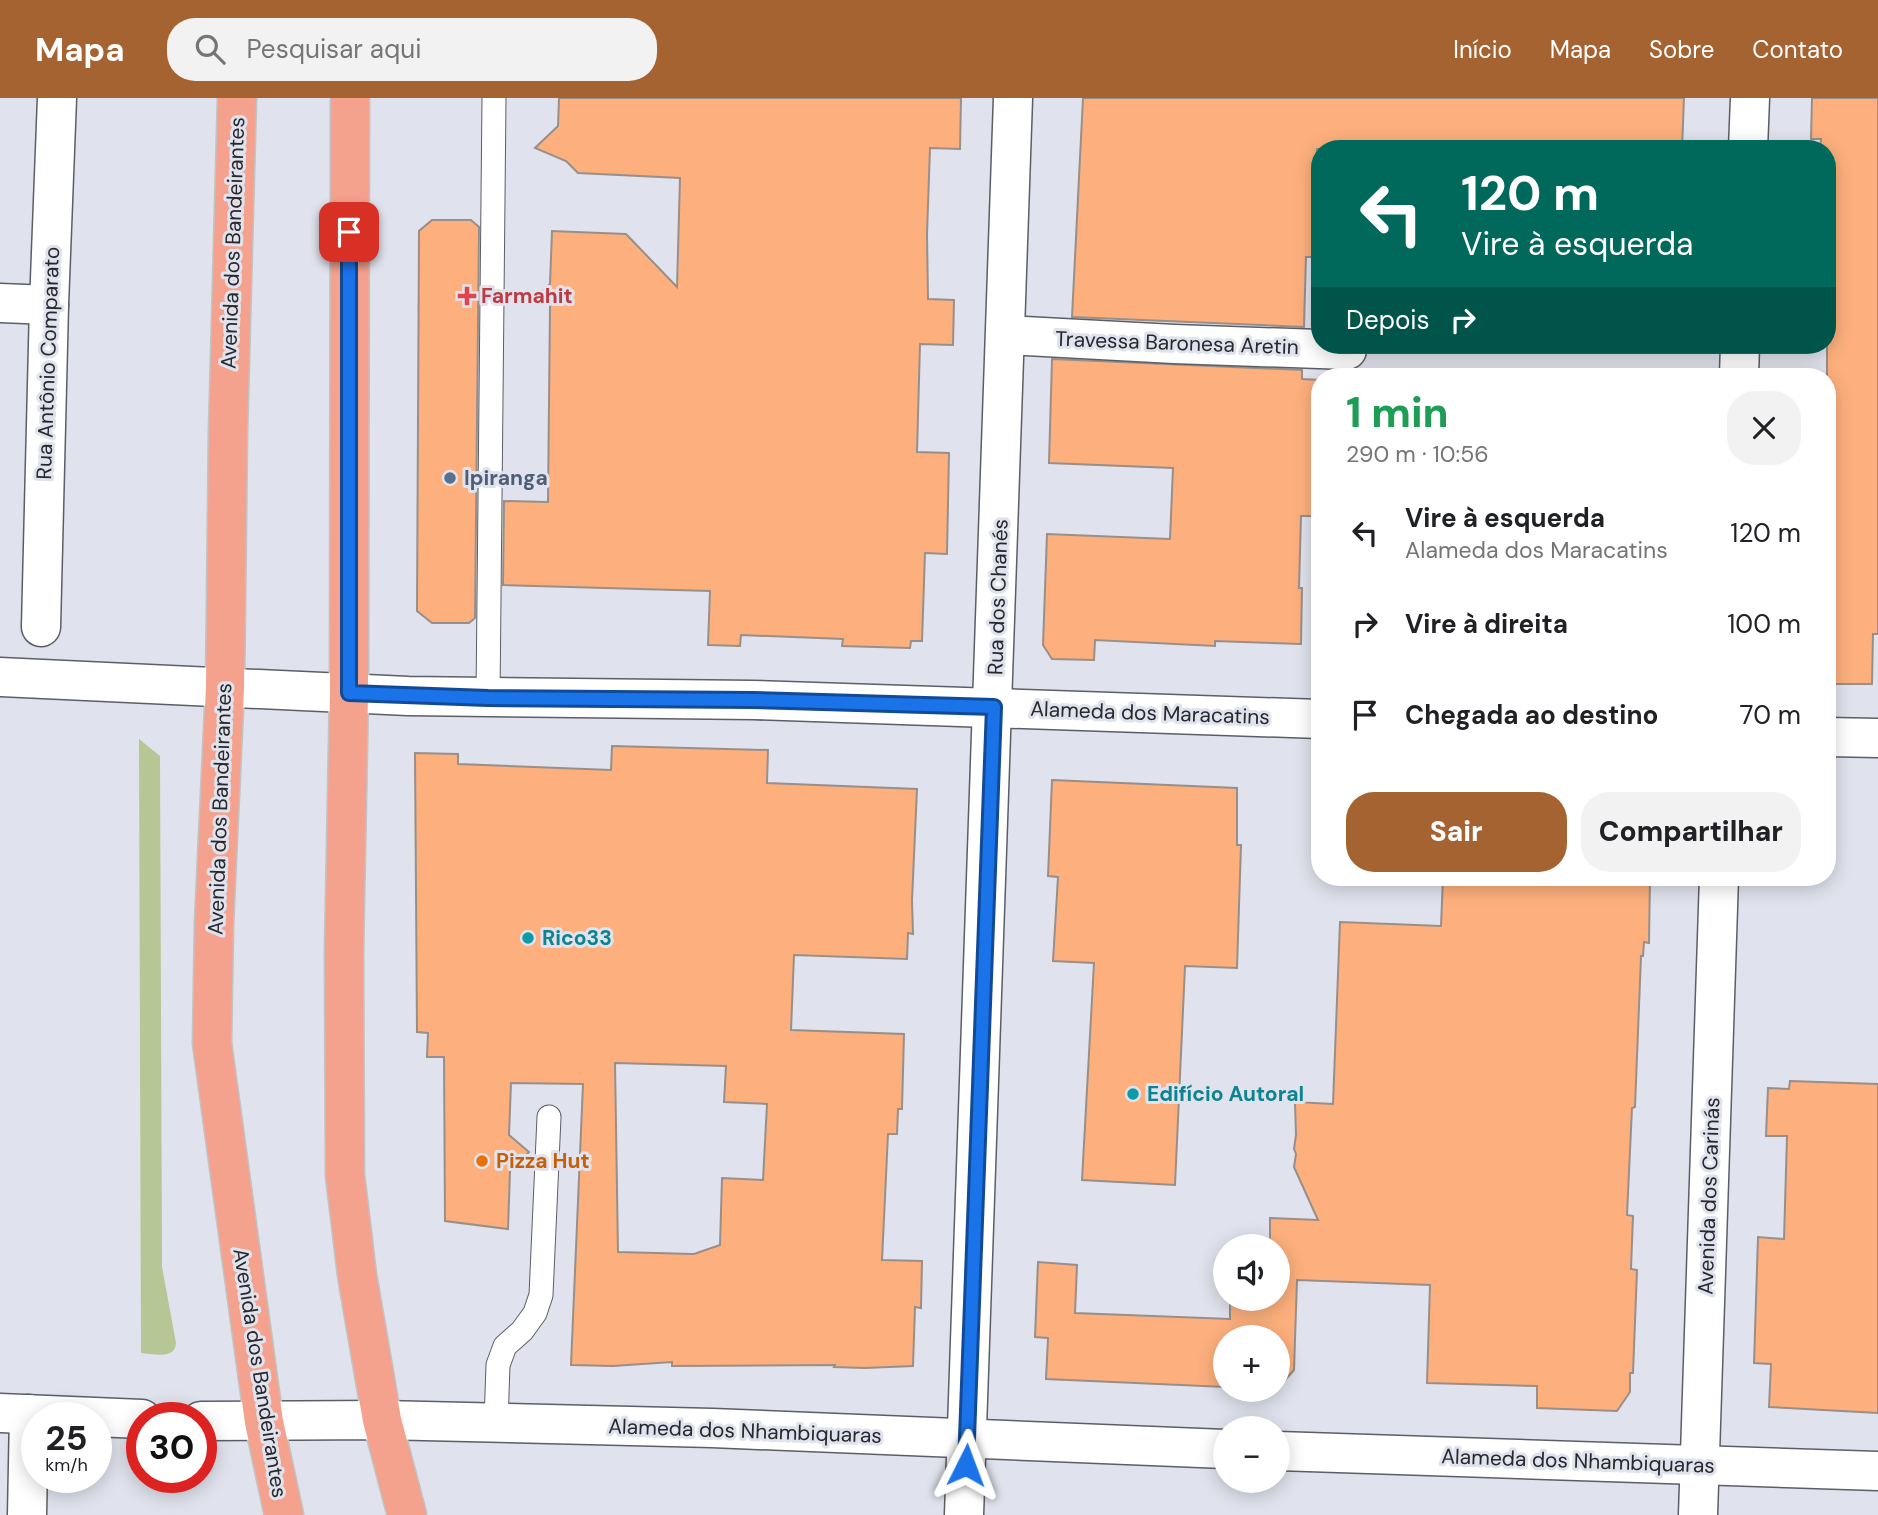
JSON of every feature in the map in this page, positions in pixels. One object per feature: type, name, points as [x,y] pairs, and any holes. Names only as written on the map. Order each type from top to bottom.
[{"type":"highway","name":"Avenida dos Bandeirantes","points":[[237,98],[228,432],[225,687],[212,1043],[264,1422],[284,1515]]},
{"type":"highway","points":[[350,98],[345,1175],[357,1275],[382,1420],[407,1515]]},
{"type":"street","name":"Rua Antônio Comparato","points":[[41,627],[57,98]]},
{"type":"street","name":"Rua dos Chanés","points":[[964,1515],[1007,335],[1013,98]]},
{"type":"street","points":[[1748,140],[1750,98]]},
{"type":"street","points":[[0,303],[49,305]]},
{"type":"street","name":"Travessa Baronesa Aretin","points":[[1007,335],[1311,348]]},
{"type":"street","name":"Alameda dos Maracatins","points":[[0,677],[488,698],[753,700],[1311,719]]},
{"type":"street","points":[[1836,737],[1878,738]]},
{"type":"street","name":"Avenida dos Carinás","points":[[1698,1515],[1719,886]]},
{"type":"street","points":[[27,1515],[15,1413],[126,1418]]},
{"type":"street","name":"Alameda dos Nhambiquaras","points":[[217,1422],[382,1420],[712,1428],[1213,1449]]},
{"type":"street","name":"Alameda dos Nhambiquaras","points":[[1290,1451],[1878,1471]]},
{"type":"lane","points":[[488,698],[494,98]]},
{"type":"lane","points":[[496,1423],[498,1365],[505,1346],[522,1331],[535,1313],[541,1295],[549,1117]]},
{"type":"green space","points":[[139,739],[160,756],[162,1267],[176,1343],[172,1352],[163,1355],[141,1353]]},
{"type":"building","points":[[559,98],[961,98],[960,149],[930,148],[928,299],[954,300],[953,345],[920,344],[917,452],[949,453],[947,554],[925,553],[922,641],[911,641],[910,648],[842,646],[843,639],[741,635],[740,646],[708,645],[710,591],[503,585],[504,501],[548,502],[550,305],[539,294],[550,284],[552,231],[626,234],[677,287],[680,178],[578,173],[566,161],[535,148],[558,126]]},
{"type":"building","points":[[1083,98],[1684,98],[1682,140],[1311,140],[1311,257],[1306,257],[1304,327],[1072,317]]},
{"type":"building","points":[[1812,98],[1878,98],[1878,634],[1873,634],[1872,684],[1836,684],[1836,368],[1827,368],[1827,354],[1836,354],[1836,140],[1811,139]]},
{"type":"building","name":"Ipiranga","points":[[432,220],[471,220],[479,227],[475,618],[469,623],[432,623],[417,611],[419,231]]},
{"type":"building","points":[[1052,359],[1302,370],[1302,379],[1311,380],[1311,516],[1301,516],[1301,644],[1215,641],[1215,646],[1095,640],[1094,660],[1052,659],[1043,645],[1047,534],[1170,539],[1173,468],[1049,463]]},
{"type":"building","points":[[612,746],[768,750],[767,783],[917,789],[913,934],[908,933],[907,959],[794,955],[791,1030],[904,1034],[902,1109],[898,1109],[897,1134],[888,1134],[882,1260],[922,1261],[921,1308],[915,1307],[913,1366],[672,1366],[672,1362],[613,1366],[571,1365],[583,1084],[511,1083],[509,1135],[529,1152],[510,1171],[508,1229],[445,1221],[444,1057],[427,1057],[428,1033],[417,1032],[415,753],[458,754],[458,764],[611,770]],"holes":[[[615,1063],[726,1066],[724,1102],[767,1104],[763,1180],[722,1178],[720,1245],[694,1254],[618,1252]]]},
{"type":"building","points":[[1052,780],[1237,788],[1237,845],[1241,845],[1237,968],[1185,966],[1175,1185],[1082,1180],[1094,963],[1053,961],[1058,877],[1048,876]]},
{"type":"building","points":[[1443,886],[1650,886],[1649,943],[1644,942],[1641,956],[1635,1107],[1632,1108],[1627,1215],[1633,1216],[1631,1269],[1637,1270],[1633,1373],[1630,1373],[1630,1392],[1617,1411],[1537,1408],[1537,1386],[1427,1383],[1430,1285],[1297,1280],[1294,1370],[1290,1374],[1290,1325],[1213,1325],[1213,1386],[1046,1379],[1048,1338],[1035,1337],[1038,1262],[1077,1265],[1075,1313],[1230,1319],[1230,1311],[1290,1311],[1290,1234],[1270,1234],[1270,1218],[1318,1220],[1294,1167],[1295,1102],[1333,1104],[1340,922],[1441,926]]},
{"type":"building","points":[[1790,1081],[1878,1084],[1878,1413],[1769,1407],[1771,1364],[1754,1363],[1758,1237],[1784,1239],[1787,1136],[1766,1136],[1768,1088],[1789,1089]]},
{"type":"place","name":"Farmahit","points":[[467,296]]},
{"type":"place","name":"Ipiranga","points":[[450,478]]},
{"type":"place","name":"Rico33","points":[[528,938]]},
{"type":"place","name":"Edifício Autoral","points":[[1133,1094]]},
{"type":"place","name":"Pizza Hut","points":[[482,1161]]},
{"type":"route","points":[[349,232],[349,693],[994,707],[966,1465]]}]
